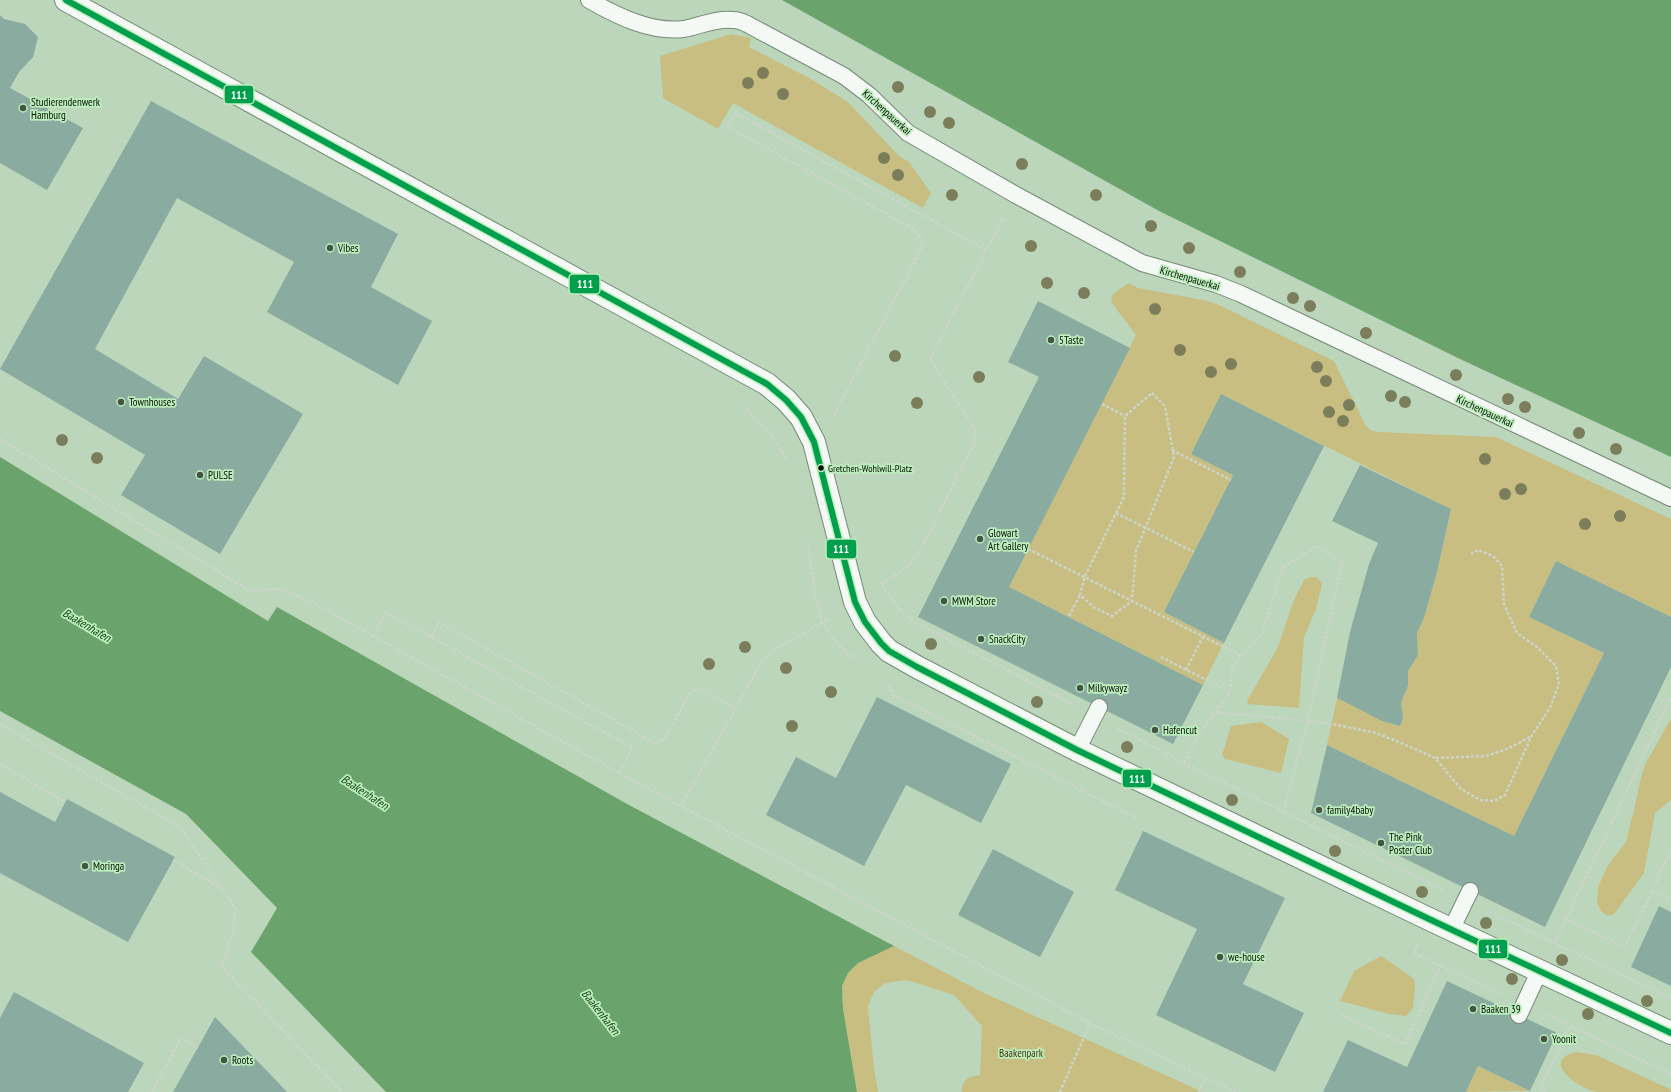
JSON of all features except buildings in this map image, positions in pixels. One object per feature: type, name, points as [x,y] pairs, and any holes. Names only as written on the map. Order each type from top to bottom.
[{"type":"street","points":[[66,0],[767,384],[786,400],[801,417],[814,442],[855,602],[866,622],[881,643],[889,651],[1077,750],[1539,972],[1671,1033]]},
{"type":"lane","name":"Kirchenpauerkai","points":[[589,0],[619,16],[645,25],[667,30],[685,29],[719,20],[732,20],[747,24],[844,76],[869,95],[908,133],[1016,195],[1142,262],[1216,284],[1240,294],[1671,498]]},
{"type":"lane","points":[[1077,750],[1097,712]]},
{"type":"lane","points":[[1451,930],[1467,896]]},
{"type":"lane","points":[[1519,1015],[1539,972]]},
{"type":"path","points":[[834,415],[917,257],[922,247],[922,241],[919,234],[912,228],[728,127],[736,113],[986,250]]},
{"type":"path","points":[[882,584],[906,568],[916,558],[974,443],[976,434],[973,426],[930,359],[1016,195]]},
{"type":"path","points":[[1069,616],[1080,595],[1085,576],[1124,497],[1125,416],[1152,393],[1165,406],[1174,457],[1136,551],[1132,601],[1112,616],[1095,608],[1080,595]]},
{"type":"path","points":[[1102,404],[1125,416]]},
{"type":"path","points":[[831,412],[836,421]]},
{"type":"path","points":[[0,439],[250,591],[280,589],[312,602],[619,773],[1090,1023],[1236,1092]]},
{"type":"path","points":[[1172,450],[1231,480]]},
{"type":"path","points":[[1116,513],[1194,552]]},
{"type":"path","points":[[1184,763],[1196,739],[1230,692],[1232,667],[1262,634],[1283,567],[1317,546],[1342,562],[1308,721],[1283,812]]},
{"type":"path","points":[[1028,549],[1085,576],[1242,656]]},
{"type":"path","points":[[1216,712],[1332,724],[1376,733],[1435,758],[1461,789],[1480,800],[1494,801],[1505,795],[1532,736],[1550,708],[1559,684],[1556,666],[1537,647],[1517,633],[1504,604],[1502,566],[1493,556],[1478,550],[1471,554]]},
{"type":"path","points":[[879,580],[899,609],[915,622],[1097,712],[1184,763],[1283,812],[1467,896],[1555,943],[1671,998]]},
{"type":"path","points":[[373,637],[386,613],[633,748],[619,773]]},
{"type":"path","points":[[431,637],[439,622],[653,742],[660,742],[665,738],[690,693],[694,690],[701,690],[735,708]]},
{"type":"path","points":[[681,806],[762,661],[768,655],[823,622]]},
{"type":"path","points":[[1186,670],[1203,637]]},
{"type":"path","points":[[1161,657],[1230,692]]},
{"type":"path","points":[[1555,943],[1671,698]]},
{"type":"path","points":[[0,724],[180,827],[236,909],[232,935],[222,967],[342,1092]]},
{"type":"path","points":[[1435,758],[1486,756],[1507,749],[1532,736]]},
{"type":"path","points":[[0,764],[66,802]]},
{"type":"path","points":[[1566,919],[1625,947],[1671,850]]},
{"type":"path","points":[[173,860],[222,889]]},
{"type":"path","points":[[1652,890],[1671,899]]},
{"type":"path","points":[[1342,1015],[1405,1044],[1441,965]]},
{"type":"path","points":[[1060,1092],[1090,1023]]},
{"type":"path","points":[[1545,1092],[1540,1089],[1570,1026]]},
{"type":"path","points":[[152,1092],[181,1038],[198,1048]]},
{"type":"path","points":[[1199,1092],[1205,1078]]},
{"type":"green space","points":[[731,34],[751,38],[749,47],[811,79],[848,102],[899,156],[909,162],[931,193],[923,208],[733,103],[718,129],[663,98],[660,56]]},
{"type":"green space","points":[[1129,283],[1138,288],[1208,301],[1219,305],[1334,361],[1366,426],[1372,431],[1496,437],[1671,519],[1671,617],[1556,561],[1529,617],[1604,653],[1514,836],[1327,745],[1337,698],[1382,721],[1400,726],[1403,718],[1401,702],[1408,686],[1408,671],[1418,655],[1417,633],[1424,618],[1437,572],[1451,509],[1221,394],[1191,454],[1233,475],[1164,612],[1224,643],[1203,685],[1009,587],[1136,335],[1111,302],[1113,294]]},
{"type":"green space","points":[[1310,577],[1317,577],[1322,584],[1316,609],[1304,637],[1299,708],[1248,704],[1247,701],[1278,647],[1293,602],[1304,580]]},
{"type":"green space","points":[[1671,719],[1671,800],[1655,813],[1644,873],[1614,914],[1608,916],[1602,912],[1597,903],[1598,887],[1608,865],[1626,842],[1642,773],[1647,761]]},
{"type":"green space","points":[[1261,722],[1289,739],[1281,773],[1225,759],[1222,755],[1231,726]]},
{"type":"green space","name":"Baakenpark","points":[[894,946],[984,993],[1203,1092],[962,1092],[963,1084],[966,1079],[980,1075],[982,1026],[954,995],[907,980],[885,983],[874,992],[868,1007],[878,1092],[857,1092],[843,1009],[842,986],[848,973],[858,963]]},
{"type":"green space","points":[[1381,956],[1413,978],[1415,987],[1413,1008],[1406,1016],[1389,1014],[1340,1001],[1354,971]]},
{"type":"green space","points":[[1577,1052],[1596,1055],[1670,1089],[1671,1092],[1597,1092],[1589,1090],[1572,1080],[1561,1067],[1561,1061],[1566,1056]]},
{"type":"green space","points":[[1478,1066],[1530,1091],[1466,1092]]},
{"type":"water","points":[[782,0],[1671,0],[1671,457],[1460,359],[1159,211]]},
{"type":"water","name":"Baakenhafen","points":[[0,457],[268,621],[277,607],[629,805],[894,946],[858,963],[848,973],[842,986],[843,1009],[857,1092],[386,1092],[251,952],[277,908],[186,814],[0,711]]},
{"type":"transit line","name":"111","points":[[66,0],[767,384],[786,400],[801,417],[814,442],[855,602],[865,622],[889,651],[1077,750],[1671,1033]]},
{"type":"place","name":"Studierendenwerk Hamburg","points":[[23,108]]},
{"type":"place","name":"Vibes","points":[[330,248]]},
{"type":"place","name":"5Taste","points":[[1051,340]]},
{"type":"place","name":"Townhouses","points":[[121,402]]},
{"type":"place","name":"Gretchen-Wohlwill-Platz","points":[[821,468]]},
{"type":"place","name":"PULSE","points":[[200,475]]},
{"type":"place","name":"Glowart Art Gallery","points":[[980,539]]},
{"type":"place","name":"MWM Store","points":[[944,601]]},
{"type":"place","name":"SnackCity","points":[[981,639]]},
{"type":"place","name":"Milkywayz","points":[[1080,688]]},
{"type":"place","name":"Hafencut","points":[[1155,730]]},
{"type":"place","name":"family4baby","points":[[1319,810]]},
{"type":"place","name":"The Pink Poster Club","points":[[1381,843]]},
{"type":"place","name":"Moringa","points":[[85,866]]},
{"type":"place","name":"we-house","points":[[1220,957]]},
{"type":"place","name":"Baaken 39","points":[[1473,1009]]},
{"type":"place","name":"Yoonit","points":[[1544,1039]]},
{"type":"place","name":"Roots","points":[[224,1060]]}]
